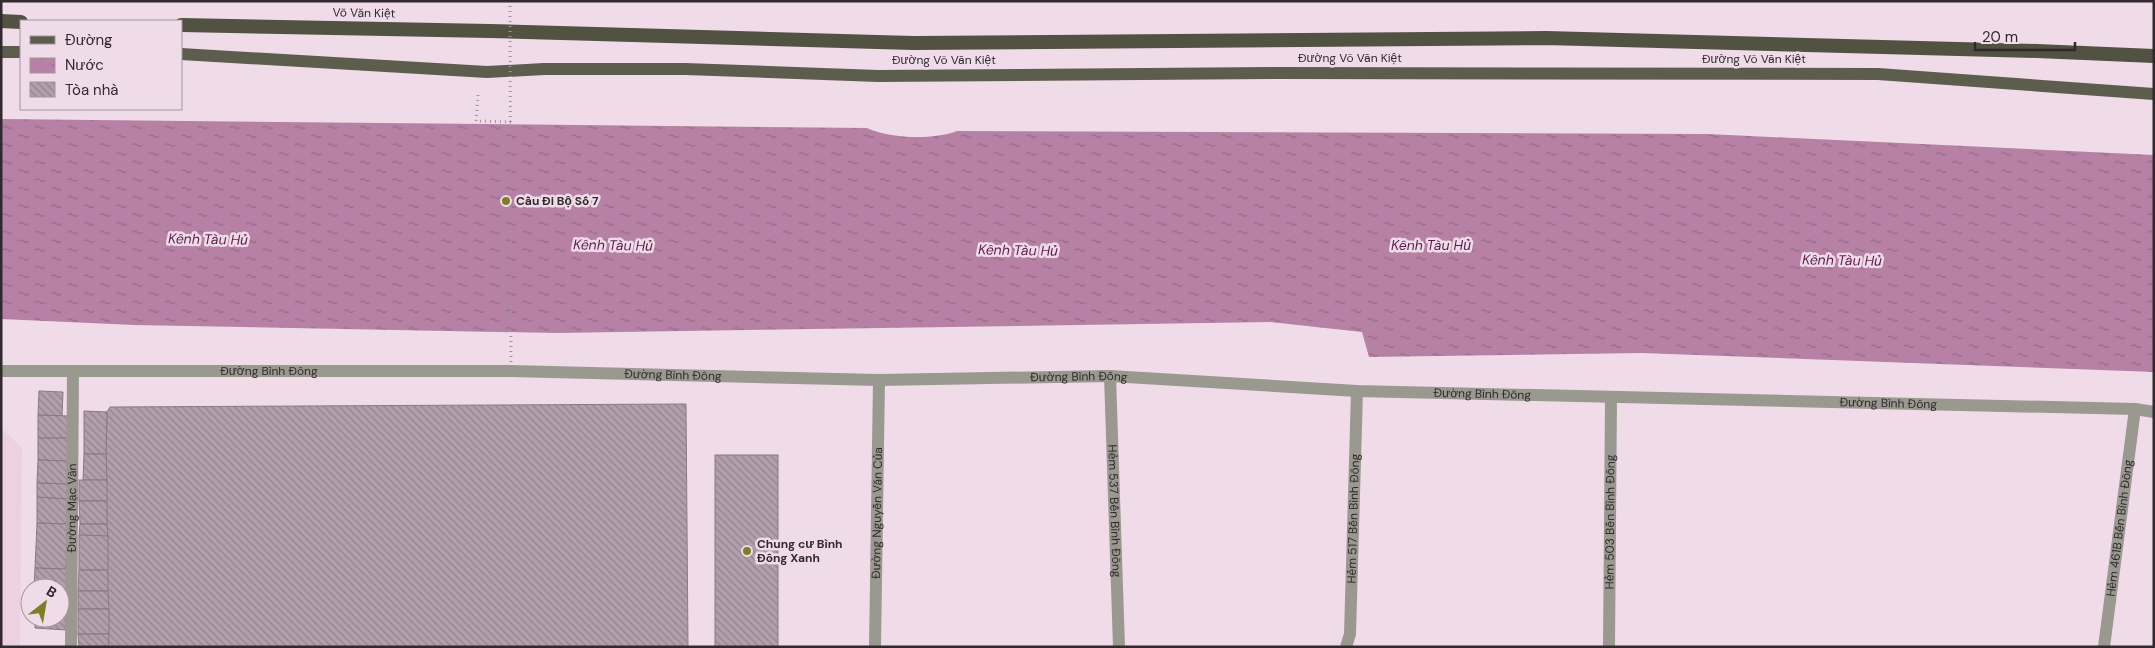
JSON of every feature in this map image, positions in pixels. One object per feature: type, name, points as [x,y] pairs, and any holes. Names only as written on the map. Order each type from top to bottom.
[{"type":"highway","points":[[1,21],[20,22]]},
{"type":"highway","name":"Võ Văn Kiệt","points":[[182,25],[547,32]]},
{"type":"highway","name":"Đường Võ Văn Kiệt","points":[[547,32],[913,43],[1546,38],[2037,50],[2154,56]]},
{"type":"main road","points":[[1,52],[20,52]]},
{"type":"main road","name":"Đường Võ Văn Kiệt","points":[[182,54],[487,72],[544,69],[685,69],[878,76],[1267,73],[1878,74],[2154,94]]},
{"type":"street","name":"Đường Bình Đông","points":[[1,371],[511,371],[879,380],[1110,376],[1357,391],[2135,409],[2154,412]]},
{"type":"street","name":"Đường Mạc Vân","points":[[71,647],[73,371]]},
{"type":"street","name":"Hẻm 537 Bến Bình Đông","points":[[1110,376],[1119,647]]},
{"type":"street","name":"Đường Nguyễn Văn Của","points":[[875,647],[879,380]]},
{"type":"street","name":"Hẻm 517 Bến Bình Đông","points":[[1346,647],[1350,634],[1357,391]]},
{"type":"street","name":"Hẻm 503 Bến Bình Đông","points":[[1608,647],[1612,398]]},
{"type":"street","name":"Hẻm 461B Bến Bình Đông","points":[[2104,647],[2135,409]]},
{"type":"path","points":[[510,1],[511,371]]},
{"type":"path","points":[[476,121],[511,122]]},
{"type":"shaded area","points":[[1,428],[22,448],[20,647],[1,647]]},
{"type":"water","name":"Kênh Tàu Hủ","points":[[1,119],[867,128],[877,132],[912,137],[936,136],[957,131],[1708,134],[2154,155],[2154,372],[1642,353],[1369,357],[1362,332],[1270,322],[556,333],[134,325],[1,319]]},
{"type":"building","points":[[39,391],[63,392],[62,416],[38,415]]},
{"type":"building","points":[[686,404],[688,647],[108,647],[106,454],[107,412],[110,407]]},
{"type":"building","points":[[84,411],[107,412],[106,454],[84,454]]},
{"type":"building","points":[[38,415],[70,416],[68,438],[38,438]]},
{"type":"building","points":[[38,438],[68,438],[68,461],[38,460]]},
{"type":"building","points":[[84,454],[106,454],[107,480],[83,480]]},
{"type":"building","name":"Chung cư Bình Đông Xanh","points":[[715,455],[778,455],[778,647],[715,647]]},
{"type":"building","points":[[38,460],[68,461],[68,484],[37,483]]},
{"type":"building","points":[[79,480],[107,480],[107,501],[79,501]]},
{"type":"building","points":[[37,483],[68,484],[67,499],[37,497]]},
{"type":"building","points":[[37,497],[67,499],[67,524],[37,523]]},
{"type":"building","points":[[79,501],[107,501],[107,524],[80,524]]},
{"type":"building","points":[[37,523],[67,524],[66,569],[35,568]]},
{"type":"building","points":[[80,524],[107,524],[108,536],[79,535]]},
{"type":"building","points":[[79,535],[108,536],[108,570],[79,570]]},
{"type":"building","points":[[35,568],[66,569],[66,578],[34,578]]},
{"type":"building","points":[[79,570],[108,570],[108,591],[78,591]]},
{"type":"building","points":[[78,591],[108,591],[109,609],[78,609]]},
{"type":"building","points":[[78,609],[109,609],[109,634],[78,634]]},
{"type":"building","points":[[35,628],[66,628],[66,630]]},
{"type":"building","points":[[78,634],[109,634],[108,647],[79,647]]},
{"type":"place","name":"Cầu Đi Bộ Số 7","points":[[506,201]]},
{"type":"place","name":"Chung cư Bình Đông Xanh","points":[[747,551]]}]
